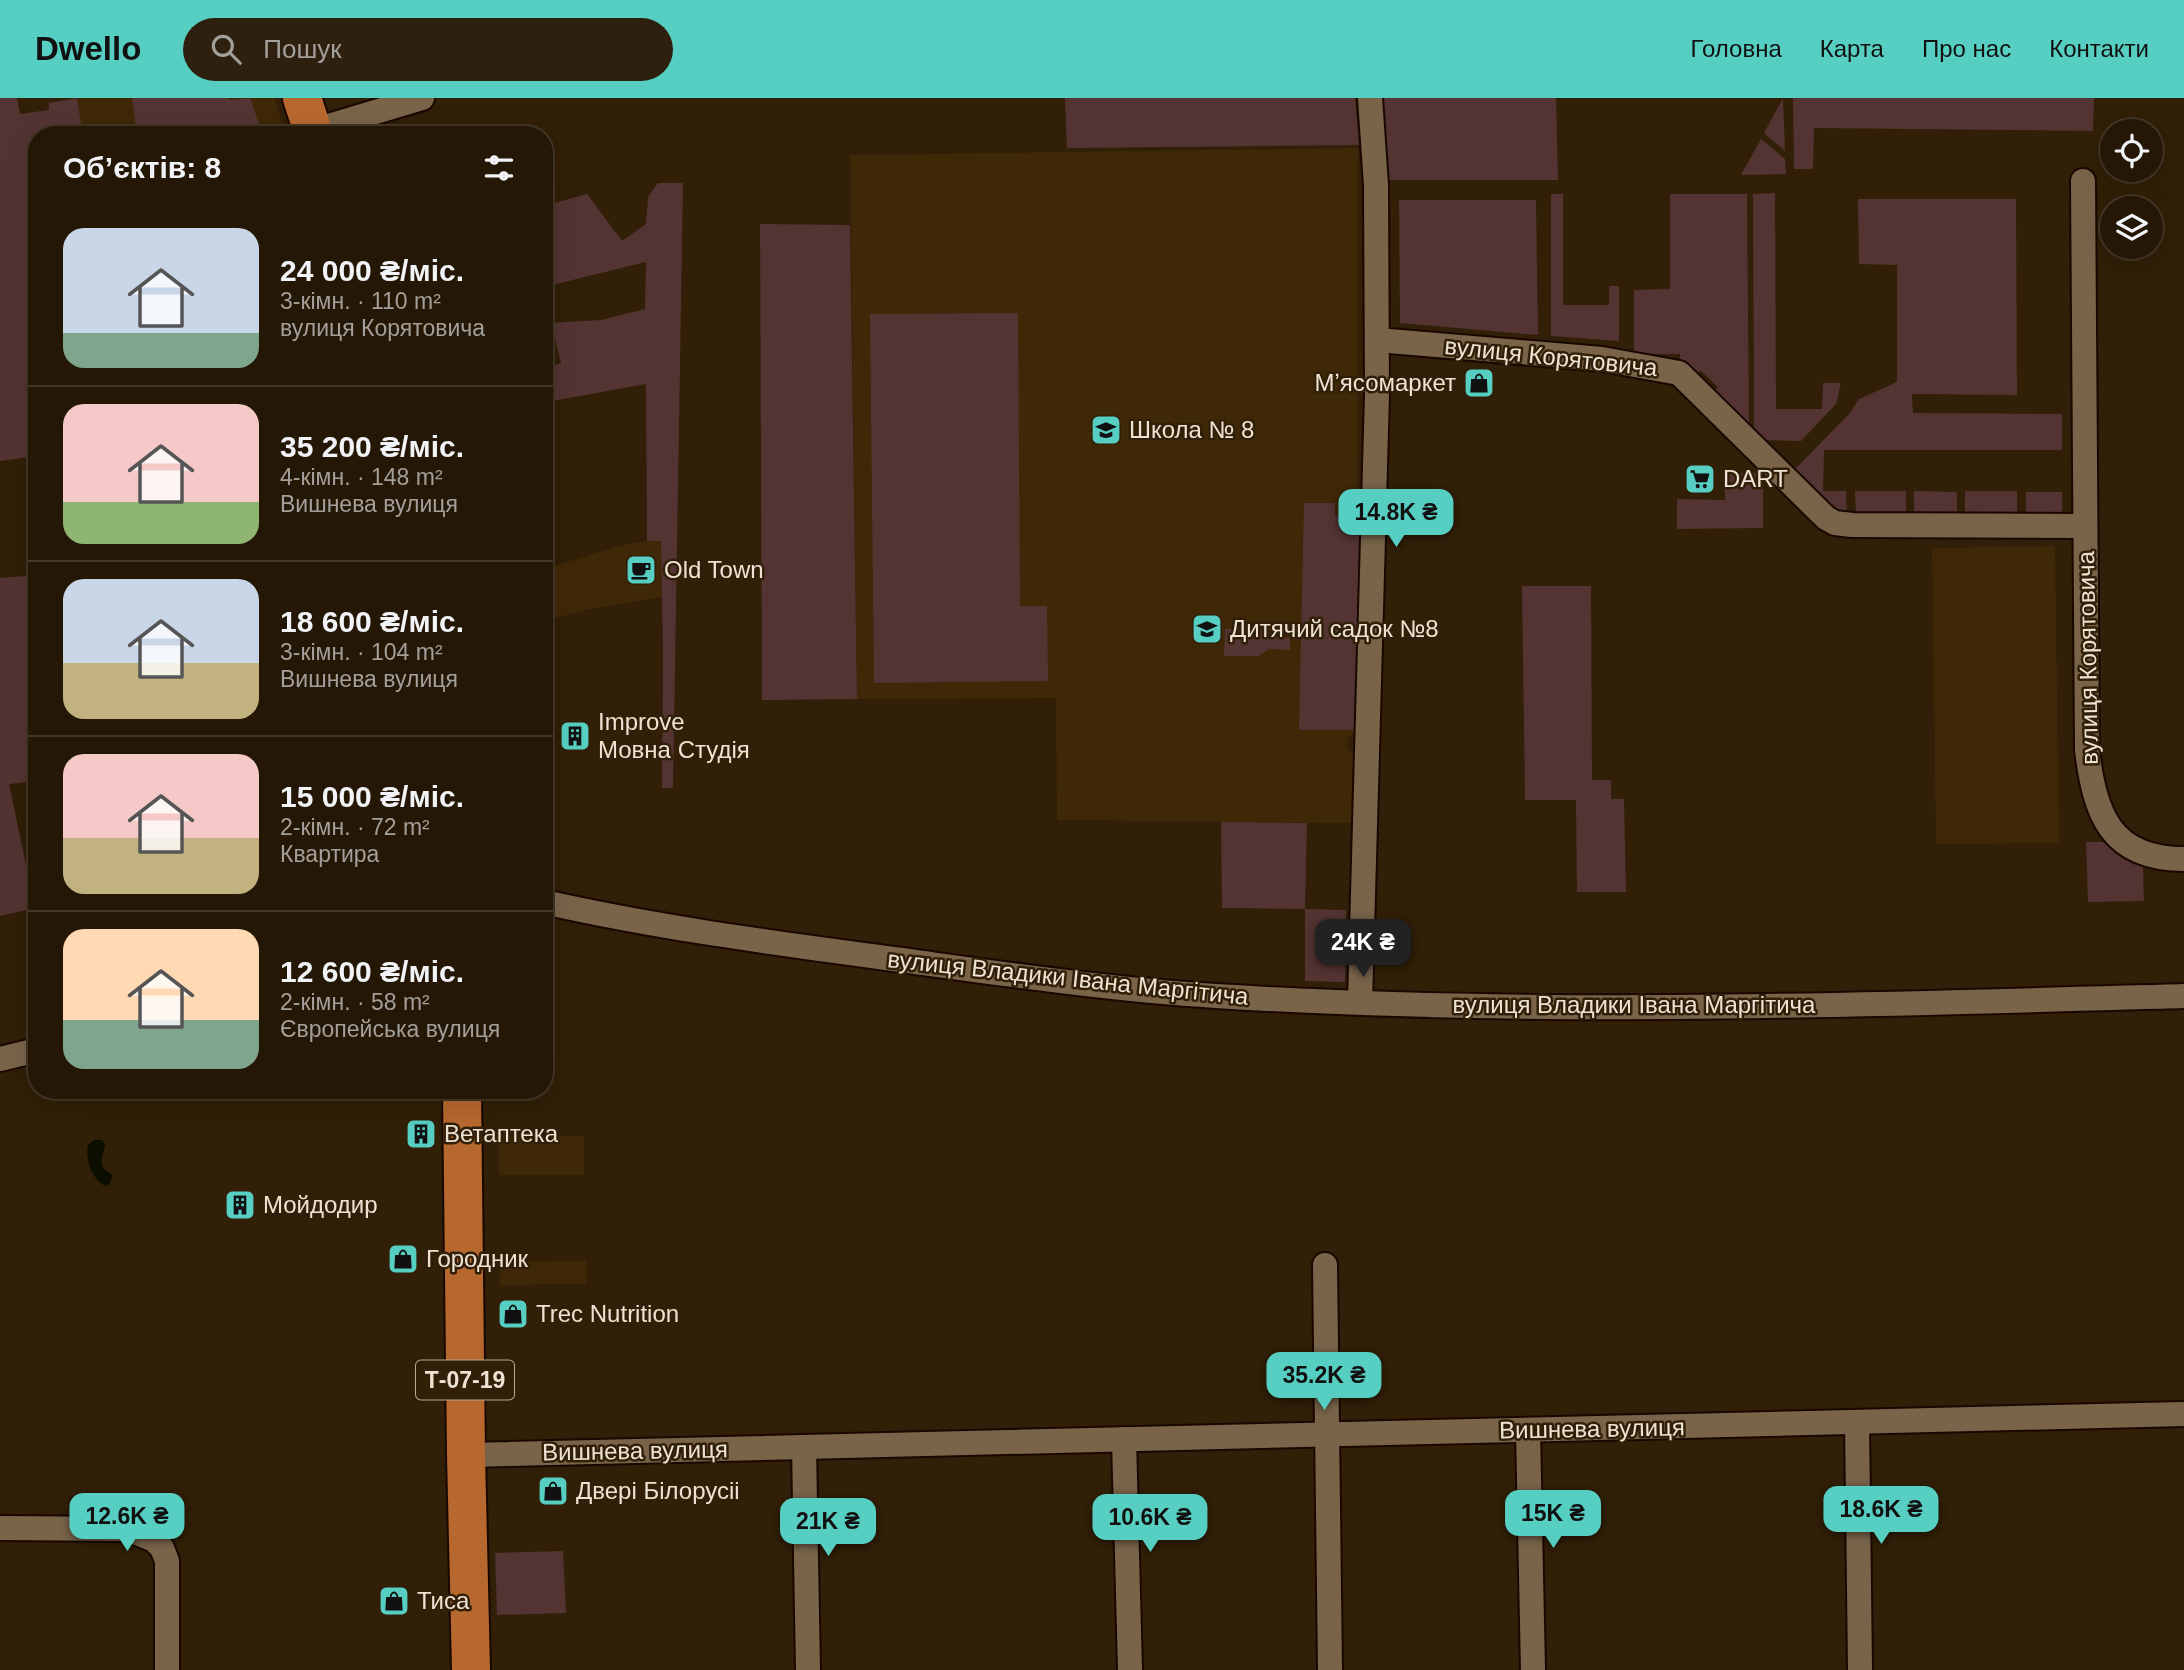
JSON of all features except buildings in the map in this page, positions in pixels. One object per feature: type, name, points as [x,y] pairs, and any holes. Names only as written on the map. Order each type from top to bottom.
[{"type":"main road","name":"Т-07-19","points":[[462,1099],[471,1670]]},
{"type":"street","points":[[309,121],[422,98]]},
{"type":"street","points":[[1360,1002],[1377,340],[1376,185],[1370,98]]},
{"type":"street","name":"вулиця Корятовича","points":[[2083,181],[2087,750],[2096,804],[2120,840],[2134,850],[2150,856],[2184,859]]},
{"type":"street","name":"вулиця Корятовича","points":[[1377,340],[1602,359],[1679,373],[1826,518],[1835,523],[2085,527]]},
{"type":"street","name":"вулиця Владики Івана Маргітича","points":[[553,904],[710,934],[1088,984],[1227,997],[1549,1007],[1675,1007],[2184,996]]},
{"type":"street","points":[[0,1059],[28,1053]]},
{"type":"street","points":[[1325,1265],[1330,1670]]},
{"type":"street","name":"Вишнева вулиця","points":[[466,1455],[2184,1414]]},
{"type":"street","points":[[1857,1422],[1860,1670]]},
{"type":"street","points":[[1528,1430],[1533,1670]]},
{"type":"street","points":[[1124,1439],[1130,1670]]},
{"type":"street","points":[[804,1447],[807,1670]]},
{"type":"street","points":[[0,1528],[127,1529],[154,1540],[162,1548],[167,1561],[167,1670]]},
{"type":"shaded area","points":[[0,98],[17,98],[20,114],[49,110],[49,103],[77,98],[82,126],[28,126],[28,457],[0,461]]},
{"type":"shaded area","points":[[77,98],[274,98],[283,126],[82,126]]},
{"type":"shaded area","points":[[132,98],[250,98],[260,126],[136,126]]},
{"type":"shaded area","points":[[1065,98],[1355,98],[1359,145],[1067,148]]},
{"type":"shaded area","points":[[1375,98],[1556,98],[1558,180],[1381,180]]},
{"type":"shaded area","points":[[1783,98],[1785,151],[1764,133]]},
{"type":"shaded area","points":[[1793,98],[2094,98],[2093,131],[1814,128],[1813,169],[1794,169]]},
{"type":"shaded area","points":[[1761,139],[1785,159],[1786,174],[1741,175]]},
{"type":"shaded area","name":"Школа № 8","points":[[1358,148],[1358,445],[1357,503],[1353,504],[1353,516],[1361,517],[1355,733],[1348,738],[1347,744],[1348,750],[1354,754],[1353,823],[1057,820],[1056,698],[857,699],[850,155]]},
{"type":"shaded area","points":[[658,183],[683,183],[673,788],[662,788],[661,541],[647,541],[646,384],[553,401],[553,365],[561,363],[553,323],[601,320],[645,309],[646,262],[553,285],[553,203],[587,194],[622,241],[646,224],[648,197]]},
{"type":"shaded area","points":[[1775,193],[1776,409],[1822,409],[1823,383],[1841,383],[1836,404],[1801,441],[1760,440],[1754,434],[1753,194]]},
{"type":"shaded area","points":[[1551,194],[1563,194],[1563,305],[1609,305],[1609,286],[1619,286],[1619,341],[1551,336]]},
{"type":"shaded area","points":[[1670,194],[1747,194],[1749,429],[1712,394],[1718,387],[1700,370],[1694,376],[1680,363],[1680,354],[1634,354],[1634,290],[1670,289]]},
{"type":"shaded area","points":[[1858,199],[2016,199],[2017,395],[1912,394],[1913,413],[2062,414],[2062,450],[1824,450],[1823,491],[1846,491],[1847,515],[1826,506],[1795,469],[1849,414],[1859,399],[1897,382],[1897,265],[1859,264]]},
{"type":"shaded area","points":[[1399,200],[1536,200],[1538,335],[1400,323]]},
{"type":"shaded area","points":[[760,224],[850,225],[857,699],[762,700]]},
{"type":"shaded area","points":[[1018,313],[1020,606],[1047,606],[1048,681],[874,683],[870,314]]},
{"type":"shaded area","points":[[1725,473],[1763,473],[1763,528],[1677,529],[1677,499],[1725,500]]},
{"type":"shaded area","points":[[1855,491],[1906,491],[1906,515],[1856,515]]},
{"type":"shaded area","points":[[1914,491],[1957,492],[1957,515],[1914,515]]},
{"type":"shaded area","points":[[1965,491],[2017,491],[2017,516],[1965,515]]},
{"type":"shaded area","points":[[2026,492],[2062,492],[2062,516],[2026,516]]},
{"type":"shaded area","points":[[1304,503],[1335,503],[1335,516],[1361,517],[1355,730],[1299,730]]},
{"type":"shaded area","points":[[661,541],[662,597],[590,609],[553,619],[553,566],[626,544]]},
{"type":"shaded area","points":[[2055,546],[2059,843],[1936,844],[1932,548]]},
{"type":"shaded area","points":[[28,576],[28,786],[27,782],[9,784],[28,875],[28,910],[0,916],[0,578]]},
{"type":"shaded area","points":[[1522,586],[1591,586],[1592,780],[1611,780],[1611,799],[1624,799],[1626,892],[1577,892],[1576,800],[1525,800]]},
{"type":"shaded area","points":[[1225,629],[1259,629],[1269,637],[1290,638],[1290,650],[1269,649],[1259,656],[1224,656]]},
{"type":"shaded area","points":[[1221,822],[1307,823],[1305,909],[1222,908]]},
{"type":"shaded area","points":[[2086,842],[2107,842],[2143,867],[2144,901],[2088,902]]},
{"type":"shaded area","points":[[1305,909],[1346,910],[1345,982],[1305,981]]},
{"type":"shaded area","points":[[494,1135],[584,1136],[584,1175],[499,1175],[499,1140],[494,1139]]},
{"type":"shaded area","points":[[94,1140],[102,1140],[105,1145],[101,1162],[104,1169],[113,1175],[109,1185],[100,1183],[90,1168],[88,1145]]},
{"type":"shaded area","points":[[586,1261],[586,1284],[500,1285],[499,1262]]},
{"type":"shaded area","points":[[563,1551],[566,1613],[497,1615],[495,1553]]},
{"type":"place","name":"Мʼясомаркет","points":[[1479,383]]},
{"type":"place","name":"Школа № 8","points":[[1106,430]]},
{"type":"place","name":"DART","points":[[1700,479]]},
{"type":"place","name":"Old Town","points":[[641,570]]},
{"type":"place","name":"Дитячий садок №8","points":[[1207,629]]},
{"type":"place","name":"Improve Мовна Студія","points":[[575,736]]},
{"type":"place","name":"Ветаптека","points":[[421,1134]]},
{"type":"place","name":"Мойдодир","points":[[240,1205]]},
{"type":"place","name":"Городник","points":[[403,1259]]},
{"type":"place","name":"Trec Nutrition","points":[[513,1314]]},
{"type":"place","name":"Двері Білорусіі","points":[[553,1491]]},
{"type":"place","name":"Тиса","points":[[394,1601]]}]
